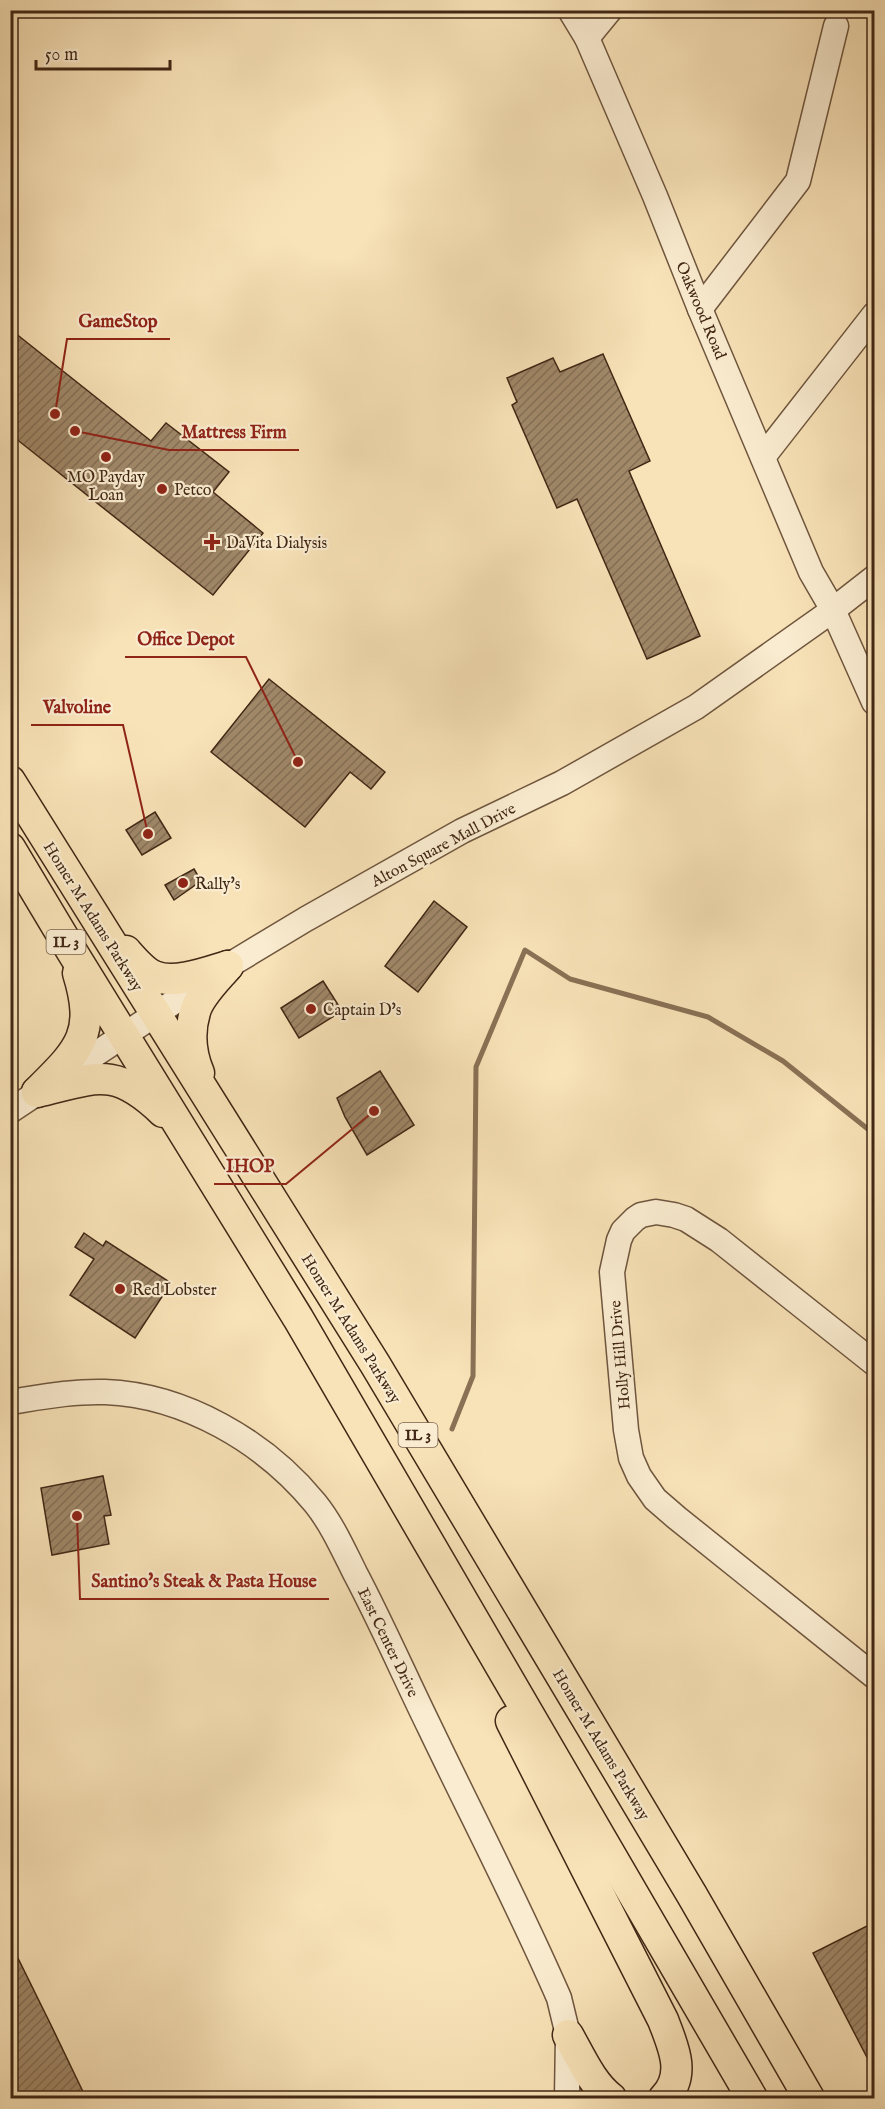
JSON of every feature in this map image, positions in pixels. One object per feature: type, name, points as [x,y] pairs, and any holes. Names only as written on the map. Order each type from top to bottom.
[{"type":"main road","name":"Homer M Adams Parkway","points":[[10,782],[393,1394],[686,1885],[809,2098]]},
{"type":"main road","name":"IL 3","points":[[10,848],[298,1318],[752,2098]]},
{"type":"main road","points":[[99,923],[135,961],[154,976],[193,977],[228,966]]},
{"type":"main road","points":[[37,1092],[82,1041],[86,1021],[83,991],[71,950]]},
{"type":"main road","points":[[215,1108],[194,1060],[191,1040],[195,1011],[228,966]]},
{"type":"main road","points":[[37,1092],[108,1078],[125,1083],[149,1098],[183,1132]]},
{"type":"main road","points":[[298,1318],[441,1581],[663,2020],[673,2044],[678,2069],[675,2082],[664,2098]]},
{"type":"main road","points":[[568,2035],[590,2073],[605,2094],[611,2098]]},
{"type":"street","name":"Oakwood Road","points":[[570,10],[586,38],[656,196],[700,309],[811,572],[833,610],[874,702]]},
{"type":"street","points":[[586,38],[610,10]]},
{"type":"street","points":[[700,309],[798,181],[836,26]]},
{"type":"street","points":[[763,458],[874,315]]},
{"type":"street","name":"Alton Square Mall Drive","points":[[10,1111],[228,966],[306,919],[462,831],[562,783],[696,707],[833,610],[874,578]]},
{"type":"street","name":"Holly Hill Drive","points":[[874,1363],[719,1240],[686,1219],[665,1212],[641,1215],[629,1224],[619,1240],[612,1272],[619,1369],[631,1458],[639,1476],[655,1499],[677,1518],[874,1676]]},
{"type":"street","name":"East Center Drive","points":[[10,1402],[55,1394],[103,1392],[151,1399],[187,1411],[238,1434],[262,1450],[289,1474],[315,1504],[334,1531],[368,1597],[559,1998],[568,2035],[567,2098]]},
{"type":"building","points":[[10,329],[151,441],[166,423],[229,472],[213,492],[263,533],[213,595],[10,434]]},
{"type":"building","points":[[603,354],[650,461],[629,471],[700,636],[647,659],[577,499],[557,508],[512,405],[517,402],[507,378],[553,358],[560,372]]},
{"type":"building","points":[[269,679],[385,772],[371,789],[350,772],[305,827],[211,752]]},
{"type":"building","points":[[155,812],[171,838],[142,855],[126,830]]},
{"type":"building","name":"Rally's","points":[[194,869],[201,881],[174,900],[165,885]]},
{"type":"building","points":[[434,901],[467,927],[418,992],[385,966]]},
{"type":"building","name":"Captain D's","points":[[323,981],[342,1011],[299,1038],[281,1008]]},
{"type":"building","points":[[380,1071],[414,1125],[367,1155],[337,1098]]},
{"type":"building","name":"Red Lobster","points":[[84,1233],[103,1246],[106,1241],[171,1283],[135,1338],[70,1295],[94,1259],[75,1247]]},
{"type":"building","points":[[103,1476],[111,1515],[104,1516],[109,1544],[52,1555],[41,1488]]},
{"type":"building","points":[[867,1926],[874,1940],[874,2071],[813,1953]]},
{"type":"building","points":[[10,1942],[50,2023],[86,2098],[10,2098]]},
{"type":"waterway","points":[[452,1429],[473,1376],[476,1067],[525,950],[570,979],[708,1017],[783,1061],[874,1134]]},
{"type":"place","name":"GameStop","points":[[55,414]]},
{"type":"place","name":"Mattress Firm","points":[[75,431]]},
{"type":"place","name":"MO Payday Loan","points":[[106,457]]},
{"type":"place","name":"Petco","points":[[162,489]]},
{"type":"place","name":"DaVita Dialysis","points":[[212,542]]},
{"type":"place","name":"Office Depot","points":[[298,762]]},
{"type":"place","name":"Valvoline","points":[[148,834]]},
{"type":"place","name":"Rally's","points":[[183,883]]},
{"type":"place","name":"Captain D's","points":[[311,1009]]},
{"type":"place","name":"IHOP","points":[[374,1111]]},
{"type":"place","name":"Red Lobster","points":[[120,1289]]},
{"type":"place","name":"Santino's Steak & Pasta House","points":[[77,1516]]}]
